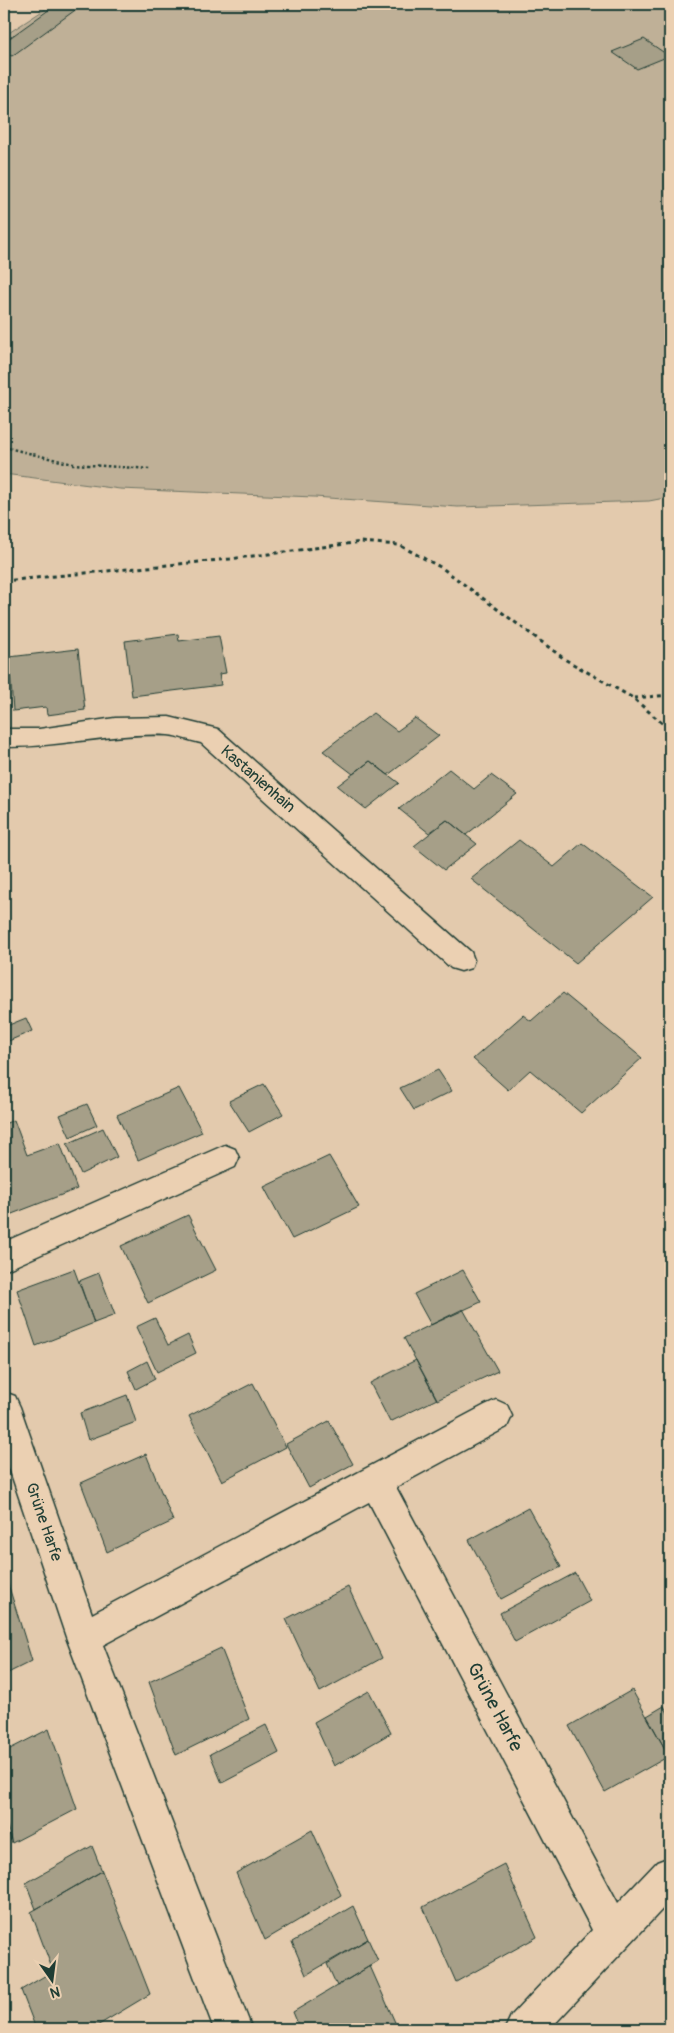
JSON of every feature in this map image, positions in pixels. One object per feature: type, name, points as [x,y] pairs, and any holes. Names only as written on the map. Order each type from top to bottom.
[{"type":"street","name":"Kastanienhain","points":[[4,738],[39,738],[115,727],[169,726],[209,736],[461,960]]},
{"type":"street","points":[[4,1257],[225,1158]]},
{"type":"street","name":"Grüne Harfe","points":[[4,1407],[84,1637],[233,2029]]},
{"type":"street","points":[[84,1637],[496,1416]]},
{"type":"street","name":"Grüne Harfe","points":[[375,1480],[614,1933]]},
{"type":"street","points":[[524,2029],[670,1875]]},
{"type":"path","points":[[4,447],[73,464],[151,469]]},
{"type":"path","points":[[4,581],[17,582],[129,570],[362,542],[399,546],[442,568],[566,660],[632,698],[670,730]]},
{"type":"path","points":[[632,698],[670,694]]},
{"type":"shaded area","points":[[53,4],[670,4],[670,497],[649,501],[458,507],[314,497],[120,489],[4,474],[4,36]]},
{"type":"building","points":[[57,4],[66,4],[78,8],[12,56],[4,53],[4,42]]},
{"type":"building","points":[[644,39],[669,56],[637,69],[612,52]]},
{"type":"building","points":[[178,634],[179,641],[219,636],[226,673],[219,674],[221,685],[132,696],[125,641]]},
{"type":"building","points":[[78,649],[85,710],[47,715],[46,707],[13,711],[9,657]]},
{"type":"building","points":[[373,713],[397,731],[415,718],[439,736],[388,775],[370,761],[353,774],[323,751]]},
{"type":"building","points":[[370,761],[399,783],[366,809],[337,786]]},
{"type":"building","points":[[449,769],[474,789],[491,775],[517,794],[466,835],[447,820],[429,833],[399,809]]},
{"type":"building","points":[[447,820],[477,844],[444,870],[414,846]]},
{"type":"building","points":[[519,840],[554,867],[582,843],[653,897],[576,963],[471,879]]},
{"type":"building","points":[[563,993],[642,1058],[581,1113],[530,1070],[508,1090],[473,1059],[523,1015],[531,1021]]},
{"type":"building","points":[[26,1018],[32,1031],[4,1043],[4,1027]]},
{"type":"building","points":[[438,1070],[452,1091],[414,1110],[400,1088]]},
{"type":"building","points":[[264,1084],[283,1114],[249,1132],[229,1101]]},
{"type":"building","points":[[179,1088],[202,1132],[138,1160],[117,1115]]},
{"type":"building","points":[[87,1104],[97,1125],[70,1137],[60,1115]]},
{"type":"building","points":[[14,1120],[27,1155],[60,1143],[77,1189],[4,1217],[4,1124]]},
{"type":"building","points":[[103,1128],[117,1157],[81,1174],[67,1144]]},
{"type":"building","points":[[329,1156],[359,1207],[292,1239],[264,1187]]},
{"type":"building","points":[[188,1215],[216,1270],[148,1303],[121,1246]]},
{"type":"building","points":[[74,1269],[94,1323],[36,1346],[17,1290]]},
{"type":"building","points":[[463,1270],[481,1302],[431,1325],[414,1294]]},
{"type":"building","points":[[99,1273],[115,1315],[94,1323],[79,1281]]},
{"type":"building","points":[[463,1309],[498,1371],[437,1400],[404,1338]]},
{"type":"building","points":[[155,1318],[168,1345],[188,1335],[196,1353],[157,1372],[136,1327]]},
{"type":"building","points":[[416,1360],[437,1399],[390,1422],[370,1383]]},
{"type":"building","points":[[147,1361],[155,1379],[136,1389],[128,1371]]},
{"type":"building","points":[[253,1383],[286,1447],[222,1481],[189,1416]]},
{"type":"building","points":[[127,1395],[136,1422],[88,1440],[80,1413]]},
{"type":"building","points":[[329,1421],[353,1464],[309,1488],[286,1444]]},
{"type":"building","points":[[146,1454],[173,1521],[107,1552],[81,1483]]},
{"type":"building","points":[[528,1508],[561,1567],[501,1599],[469,1540]]},
{"type":"building","points":[[4,1571],[32,1661],[4,1675]]},
{"type":"building","points":[[575,1573],[590,1601],[515,1642],[500,1613]]},
{"type":"building","points":[[348,1587],[382,1658],[320,1692],[286,1619]]},
{"type":"building","points":[[221,1648],[249,1719],[176,1755],[149,1682]]},
{"type":"building","points":[[632,1690],[669,1756],[605,1792],[569,1726]]},
{"type":"building","points":[[369,1691],[391,1733],[334,1766],[314,1722]]},
{"type":"building","points":[[664,1706],[670,1717],[670,1758],[647,1716]]},
{"type":"building","points":[[266,1725],[279,1753],[222,1783],[210,1754]]},
{"type":"building","points":[[49,1729],[77,1809],[12,1843],[4,1816],[4,1752]]},
{"type":"building","points":[[312,1830],[341,1895],[265,1940],[236,1873]]},
{"type":"building","points":[[92,1846],[102,1871],[36,1909],[26,1883]]},
{"type":"building","points":[[504,1864],[537,1937],[456,1982],[423,1907]]},
{"type":"building","points":[[102,1871],[150,1994],[92,2029],[36,2029],[21,1990],[53,1971],[31,1912]]},
{"type":"building","points":[[353,1906],[368,1939],[306,1975],[292,1942]]},
{"type":"building","points":[[368,1939],[378,1961],[337,1986],[327,1964]]},
{"type":"building","points":[[370,1966],[398,2029],[300,2029],[293,2012]]}]
